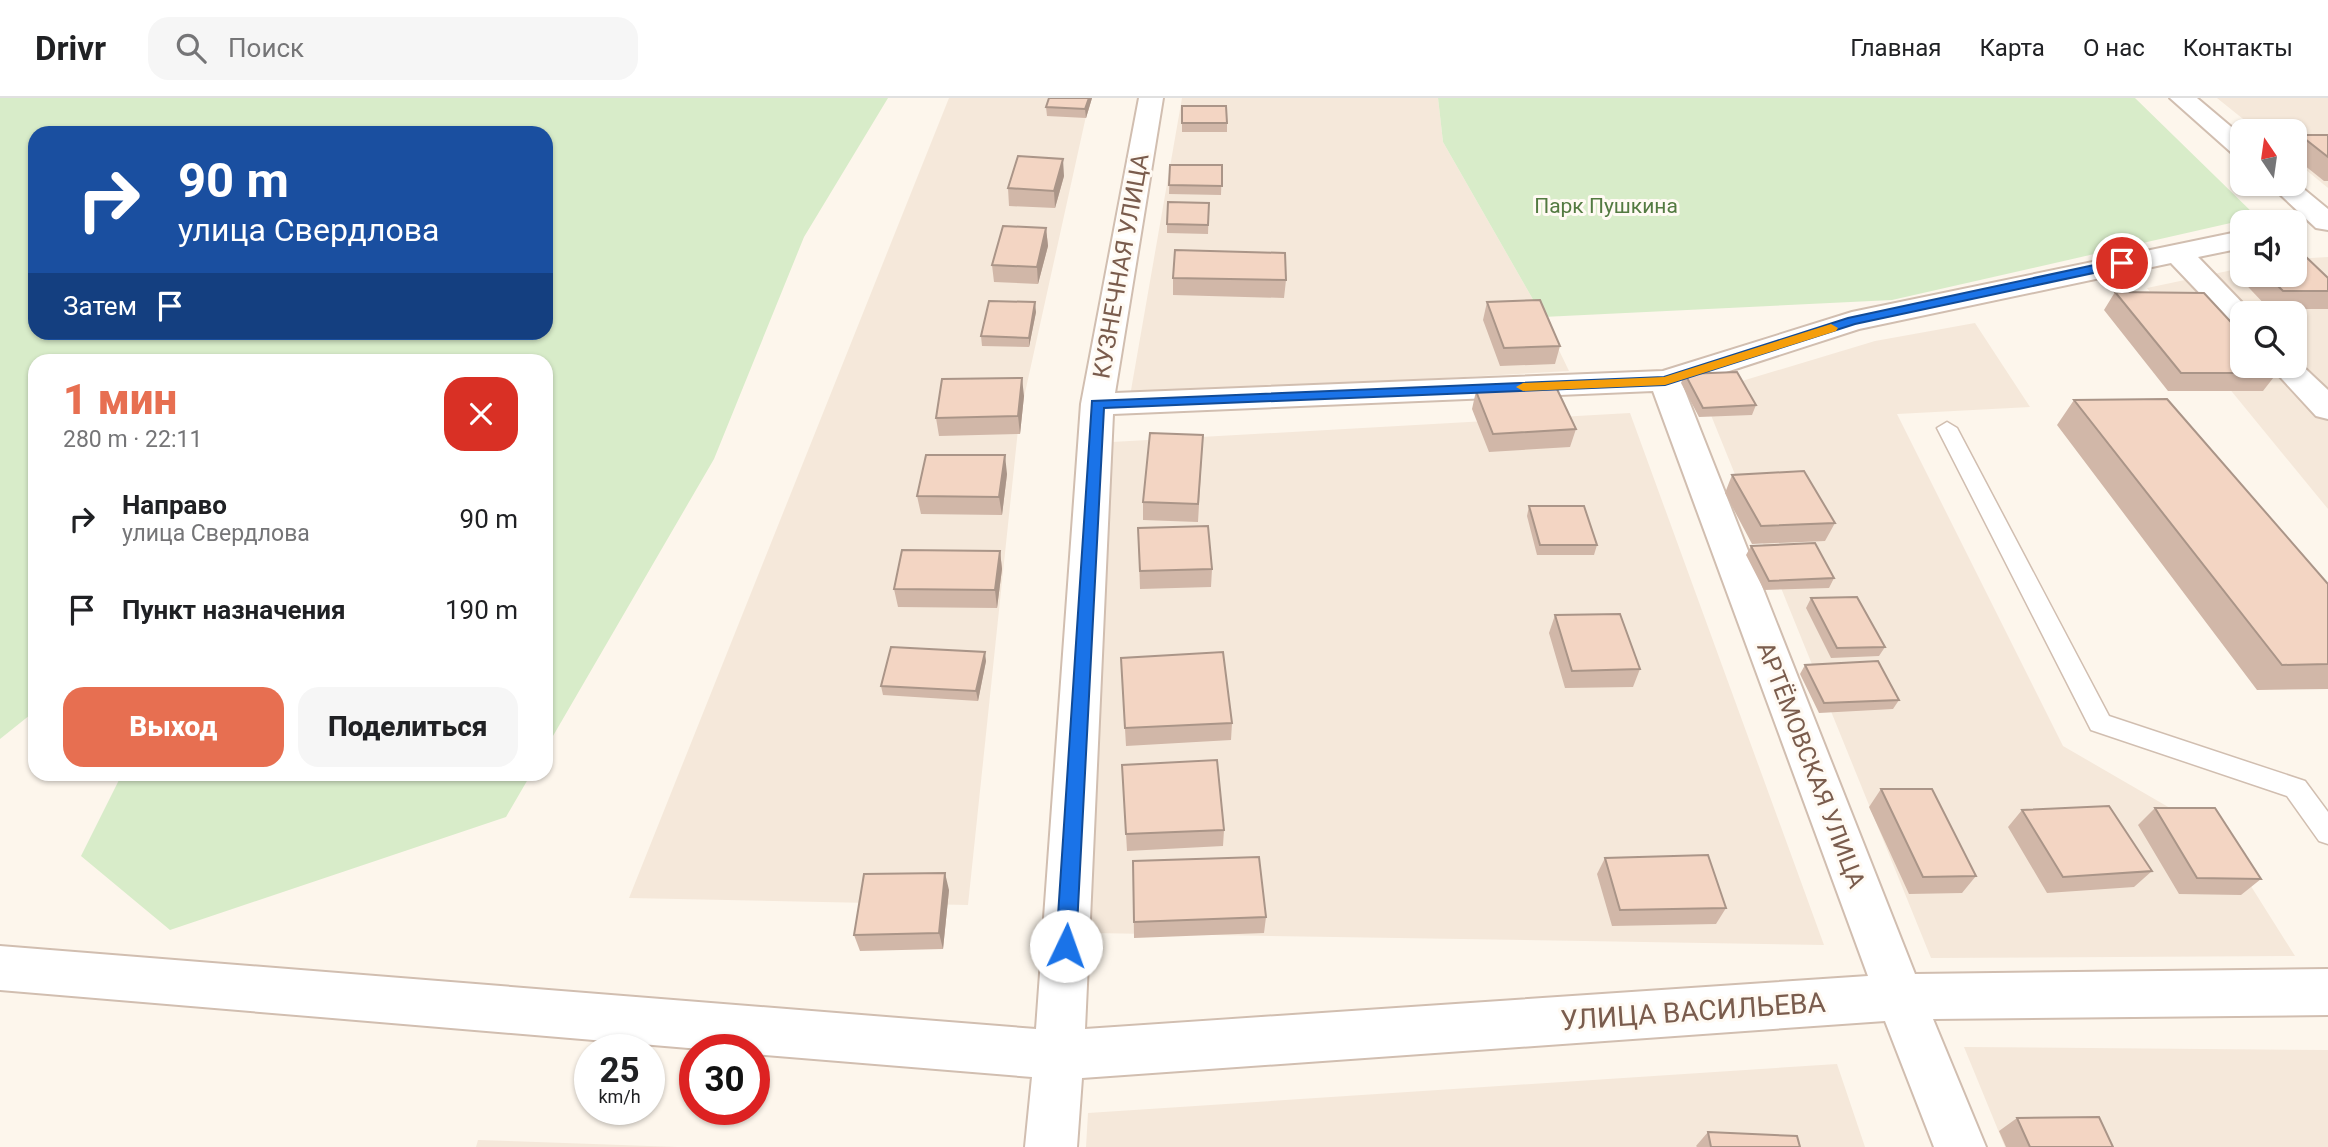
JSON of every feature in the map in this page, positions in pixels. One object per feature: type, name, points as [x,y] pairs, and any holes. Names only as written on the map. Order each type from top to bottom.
[{"type":"street","name":"КУЗНЕЧНАЯ УЛИЦА","points":[[1051,1147],[1059,1055],[1097,404],[1151,98]]},
{"type":"street","points":[[2182,98],[2230,139]]},
{"type":"street","points":[[2296,196],[2327,222]]},
{"type":"street","points":[[2307,226],[2327,222]]},
{"type":"street","points":[[1097,404],[1665,381],[1852,321],[2230,241]]},
{"type":"street","points":[[2176,251],[2230,307]]},
{"type":"street","points":[[2298,378],[2328,409]]},
{"type":"street","name":"АРТЁМОВСКАЯ УЛИЦА","points":[[1665,381],[1899,997],[1960,1147]]},
{"type":"street","name":"УЛИЦА ВАСИЛЬЕВА","points":[[0,968],[1059,1055],[1899,997],[2328,992]]},
{"type":"lane","points":[[1947,428],[2100,723],[2296,788],[2328,833]]},
{"type":"shaded area","points":[[949,98],[1090,98],[1019,420],[968,905],[629,898]]},
{"type":"shaded area","points":[[1182,98],[1438,98],[1443,142],[1543,317],[1569,371],[1130,396]]},
{"type":"shaded area","points":[[2217,98],[2328,98],[2328,188],[2307,171],[2307,119],[2243,119]]},
{"type":"shaded area","points":[[2328,257],[2328,509],[2147,288],[2230,271],[2230,287],[2307,287],[2307,258]]},
{"type":"shaded area","points":[[1975,323],[2030,407],[1897,414],[2063,746],[2220,837],[2295,956],[1931,958],[1702,393],[1875,341]]},
{"type":"shaded area","points":[[1630,413],[1824,945],[1091,933],[1112,442]]},
{"type":"shaded area","points":[[1964,1047],[2328,1050],[2328,1147],[2005,1147]]},
{"type":"shaded area","points":[[1837,1064],[1865,1147],[1086,1147],[1088,1113]]},
{"type":"shaded area","points":[[478,1140],[678,1147],[476,1147]]},
{"type":"green space","points":[[0,98],[888,98],[804,237],[714,459],[553,736],[553,354],[28,354],[28,717],[0,739]]},
{"type":"green space","name":"Парк Пушкина","points":[[1438,98],[2135,98],[2230,191],[2230,196],[2235,196],[2250,210],[2230,210],[2230,223],[1892,300],[1543,317],[1443,142]]},
{"type":"green space","points":[[118,781],[527,781],[506,817],[170,930],[81,856]]},
{"type":"building","points":[[1049,98],[1089,98],[1085,109],[1046,107]]},
{"type":"building","points":[[1182,106],[1226,106],[1227,123],[1182,123]]},
{"type":"building","points":[[2307,135],[2328,135],[2328,157],[2307,140]]},
{"type":"building","points":[[1018,156],[1063,159],[1054,191],[1008,188]]},
{"type":"building","points":[[1170,165],[1222,165],[1222,186],[1169,185]]},
{"type":"building","points":[[1168,202],[1209,203],[1208,225],[1167,224]]},
{"type":"building","points":[[1003,226],[1046,228],[1037,267],[992,265]]},
{"type":"building","points":[[1175,250],[1285,253],[1286,280],[1173,278]]},
{"type":"building","points":[[2307,258],[2328,278],[2328,291],[2283,291],[2279,287],[2307,287]]},
{"type":"building","points":[[2115,292],[2204,293],[2230,321],[2230,373],[2181,373]]},
{"type":"building","points":[[1540,300],[1560,346],[1504,348],[1487,302]]},
{"type":"building","points":[[989,301],[1035,302],[1029,338],[981,336]]},
{"type":"building","points":[[1737,372],[1756,405],[1703,408],[1685,374]]},
{"type":"building","points":[[1022,378],[1018,416],[936,418],[942,379]]},
{"type":"building","points":[[1556,387],[1576,429],[1493,434],[1476,391]]},
{"type":"building","points":[[2167,399],[2328,584],[2328,664],[2282,665],[2074,400]]},
{"type":"building","points":[[1150,433],[1203,435],[1198,504],[1143,502]]},
{"type":"building","points":[[926,455],[1005,455],[999,497],[917,496]]},
{"type":"building","points":[[1804,471],[1835,523],[1761,526],[1732,475]]},
{"type":"building","points":[[1529,506],[1584,506],[1597,545],[1540,545]]},
{"type":"building","points":[[1208,526],[1212,569],[1140,571],[1138,528]]},
{"type":"building","points":[[1815,543],[1834,578],[1769,581],[1751,546]]},
{"type":"building","points":[[902,550],[1000,551],[995,590],[894,589]]},
{"type":"building","points":[[1857,597],[1885,647],[1837,648],[1811,598]]},
{"type":"building","points":[[1620,614],[1640,669],[1572,671],[1555,615]]},
{"type":"building","points":[[891,647],[985,652],[976,691],[881,686]]},
{"type":"building","points":[[1223,652],[1232,723],[1125,728],[1121,658]]},
{"type":"building","points":[[1878,661],[1899,700],[1824,703],[1805,665]]},
{"type":"building","points":[[1217,760],[1224,830],[1126,834],[1122,765]]},
{"type":"building","points":[[1881,789],[1932,789],[1976,876],[1923,877]]},
{"type":"building","points":[[2109,806],[2152,871],[2063,877],[2022,810]]},
{"type":"building","points":[[2155,808],[2215,808],[2261,879],[2197,878]]},
{"type":"building","points":[[1708,855],[1726,908],[1620,910],[1605,858]]},
{"type":"building","points":[[1259,857],[1266,917],[1134,922],[1133,861]]},
{"type":"building","points":[[945,873],[939,933],[854,935],[864,874]]},
{"type":"building","points":[[2099,1117],[2113,1147],[2030,1147],[2017,1118]]},
{"type":"building","points":[[1708,1132],[1797,1136],[1800,1147],[1711,1147]]},
{"type":"slow traffic","points":[[1523,387],[1665,381],[1831,328]]},
{"type":"route","points":[[1066,946],[1097,404],[1665,381],[1852,321],[2122,263]]}]
